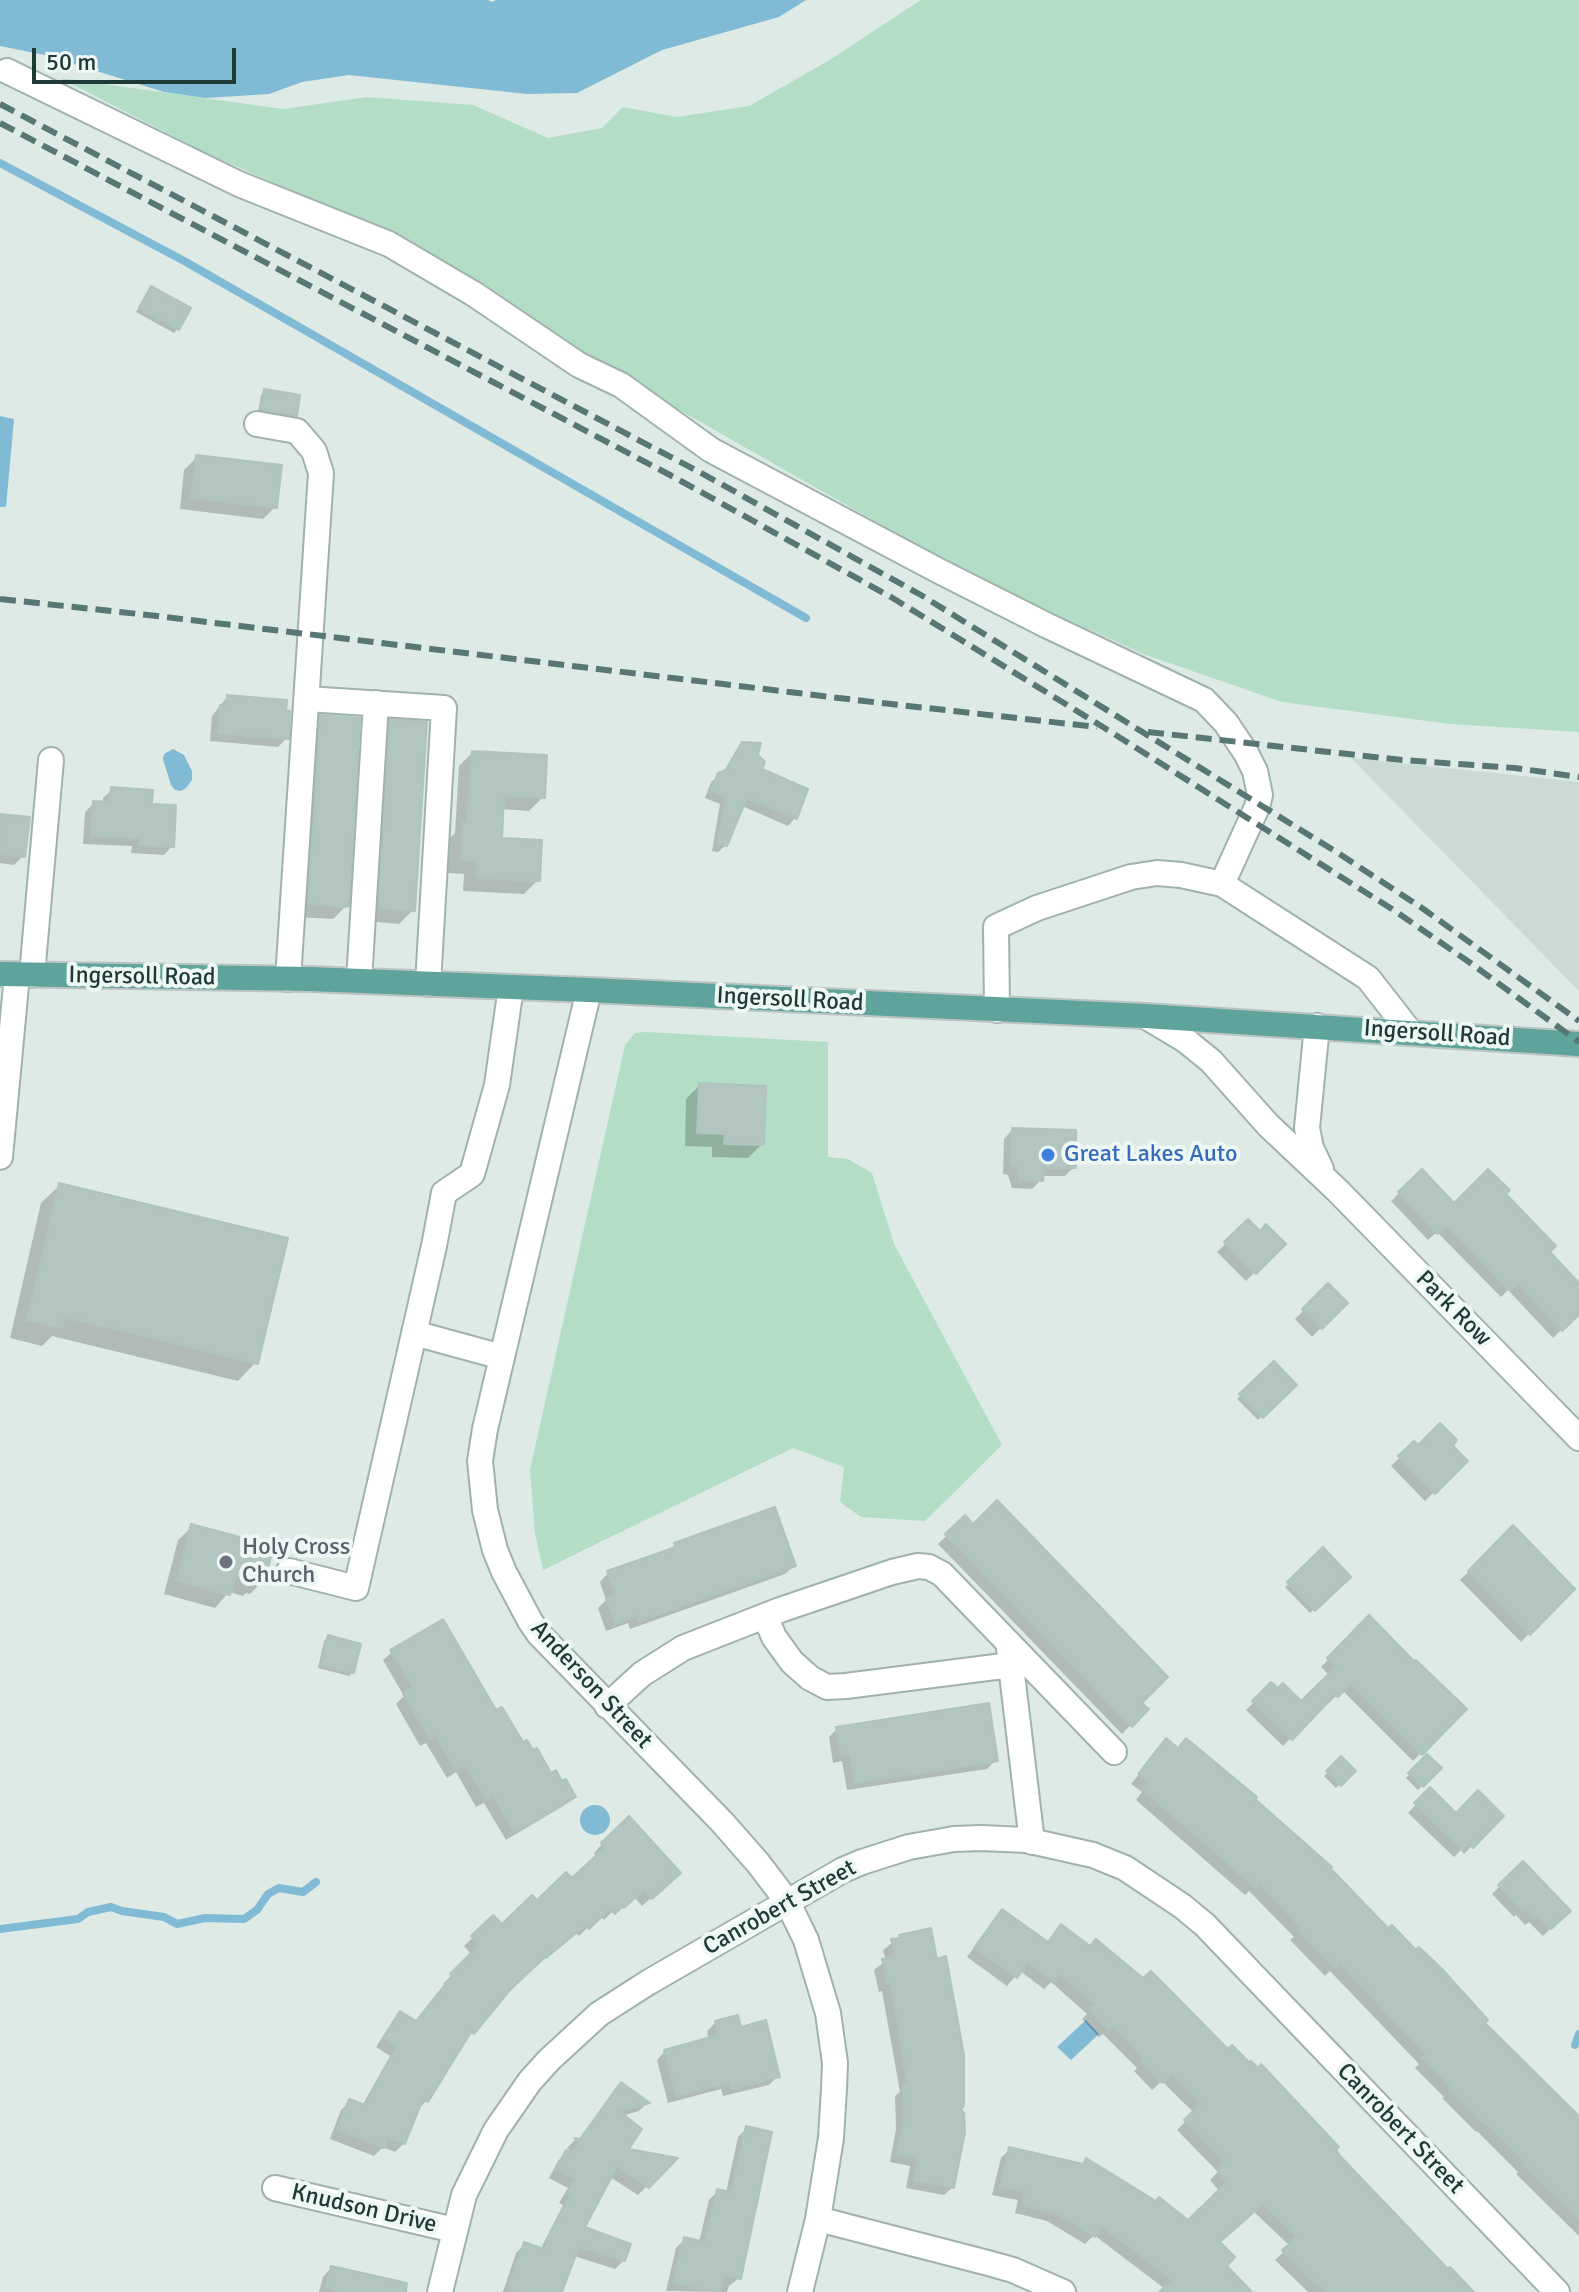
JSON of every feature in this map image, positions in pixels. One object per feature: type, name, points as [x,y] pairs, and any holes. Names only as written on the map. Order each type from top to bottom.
[{"type":"main road","name":"Ingersoll Road","points":[[16,975],[288,979],[589,990],[1145,1016],[1579,1044]]},
{"type":"street","points":[[7,71],[239,184],[389,244],[474,294],[579,365],[621,385],[711,450],[939,571],[1204,700],[1226,723],[1246,753],[1255,771],[1260,795],[1222,884]]},
{"type":"street","points":[[257,424],[297,431],[314,451],[321,473],[288,979]]},
{"type":"street","points":[[307,699],[444,708],[428,984]]},
{"type":"street","points":[[359,981],[376,703]]},
{"type":"street","points":[[0,1157],[16,975],[51,760]]},
{"type":"street","points":[[997,1010],[996,927],[1037,908],[1131,877],[1157,873],[1222,884],[1368,978],[1411,1033]]},
{"type":"street","points":[[289,1571],[356,1588],[444,1193],[472,1174],[493,1100],[511,987]]},
{"type":"street","name":"Anderson Street","points":[[589,990],[485,1429],[480,1461],[485,1510],[495,1550],[512,1590],[539,1634],[758,1863],[787,1901],[806,1940],[821,1986],[835,2063],[831,2138],[818,2219],[800,2292]]},
{"type":"street","name":"Park Row","points":[[1145,1016],[1185,1040],[1211,1061],[1268,1125],[1579,1438]]},
{"type":"street","name":"Park Row","points":[[1317,1026],[1307,1128],[1311,1148],[1327,1181]]},
{"type":"street","points":[[414,1333],[502,1357]]},
{"type":"street","points":[[607,1706],[664,1658],[715,1634],[892,1572],[918,1566],[929,1567],[942,1574],[1010,1654],[1114,1752]]},
{"type":"street","points":[[765,1616],[774,1637],[792,1662],[810,1678],[827,1687],[1010,1654]]},
{"type":"street","points":[[1010,1654],[1032,1842]]},
{"type":"street","name":"Canrobert Street","points":[[440,2292],[454,2230],[472,2175],[496,2130],[530,2081],[555,2053],[599,2014],[787,1901],[862,1862],[909,1847],[981,1838],[1032,1842],[1093,1855],[1125,1868],[1161,1890],[1194,1916],[1557,2292]]},
{"type":"street","name":"Knudson Drive","points":[[275,2188],[454,2230]]},
{"type":"street","points":[[818,2219],[1015,2271],[1063,2292]]},
{"type":"shaded area","points":[[1351,758],[1579,782],[1579,990],[1574,986]]},
{"type":"green space","points":[[921,0],[1579,0],[1579,732],[1450,724],[1282,702],[1146,655],[973,577],[602,366],[422,248],[206,153],[60,78],[283,109],[367,97],[473,105],[548,138],[602,128],[623,107],[676,117],[749,106],[828,61]]},
{"type":"green space","points":[[635,1033],[828,1042],[828,1157],[848,1159],[872,1173],[894,1244],[1002,1445],[925,1521],[861,1517],[840,1502],[844,1467],[793,1448],[543,1570],[535,1533],[530,1470],[625,1045]]},
{"type":"water","points":[[0,0],[806,0],[779,17],[662,50],[577,93],[527,94],[349,75],[302,82],[269,94],[205,98],[164,92],[45,55],[0,46]]},
{"type":"water","points":[[0,416],[14,419],[6,507],[0,507]]},
{"type":"water","points":[[173,749],[184,755],[192,771],[192,780],[181,791],[171,785],[163,759],[164,754]]},
{"type":"water","points":[[595,1805],[606,1809],[610,1820],[606,1831],[595,1835],[584,1831],[580,1820],[584,1809]]},
{"type":"water","points":[[1086,2020],[1099,2034],[1071,2060],[1057,2047]]},
{"type":"building","points":[[151,286],[191,308],[179,330],[139,308]]},
{"type":"building","points":[[264,389],[300,395],[297,416],[261,409]]},
{"type":"building","points":[[196,455],[282,465],[277,508],[191,498]]},
{"type":"building","points":[[227,695],[287,700],[286,711],[290,711],[289,739],[218,733],[220,705],[226,706]]},
{"type":"building","points":[[320,715],[360,718],[349,906],[345,907],[308,904]]},
{"type":"building","points":[[390,719],[427,722],[415,911],[378,908]]},
{"type":"building","points":[[742,742],[761,743],[758,755],[765,762],[762,769],[808,789],[797,819],[747,798],[727,846],[718,843],[726,797],[711,790],[718,773],[726,770]]},
{"type":"building","points":[[472,751],[547,755],[545,798],[504,796],[502,838],[542,840],[540,881],[476,878],[477,861],[461,860]]},
{"type":"building","points":[[111,787],[153,790],[152,804],[176,805],[174,847],[139,845],[140,838],[91,836],[93,801],[110,802]]},
{"type":"building","points":[[0,814],[30,817],[25,857],[0,854]]},
{"type":"building","points":[[699,1083],[766,1086],[764,1145],[724,1144],[725,1134],[697,1133]]},
{"type":"building","points":[[1012,1128],[1076,1130],[1076,1168],[1044,1168],[1043,1181],[1020,1180],[1016,1167],[1011,1165]]},
{"type":"building","points":[[1422,1169],[1454,1203],[1488,1169],[1510,1190],[1506,1194],[1556,1246],[1550,1252],[1579,1283],[1579,1315],[1562,1331],[1518,1284],[1510,1291],[1447,1226],[1437,1234],[1398,1192]]},
{"type":"building","points":[[59,1183],[288,1238],[258,1364],[65,1317],[62,1328],[27,1320]]},
{"type":"building","points":[[1248,1219],[1260,1231],[1266,1224],[1286,1244],[1256,1274],[1224,1242]]},
{"type":"building","points":[[1328,1283],[1348,1303],[1322,1329],[1302,1309]]},
{"type":"building","points":[[1274,1361],[1297,1385],[1263,1418],[1239,1394]]},
{"type":"building","points":[[1440,1423],[1457,1440],[1453,1446],[1468,1461],[1435,1494],[1398,1456],[1414,1441],[1418,1445]]},
{"type":"building","points":[[997,1500],[1168,1677],[1142,1703],[1149,1709],[1132,1727],[945,1534],[965,1515],[973,1524]]},
{"type":"building","points":[[775,1507],[796,1566],[639,1621],[637,1616],[615,1624],[606,1598],[615,1595],[607,1571]]},
{"type":"building","name":"Holy Cross Church","points":[[191,1524],[273,1548],[265,1581],[260,1580],[259,1583],[235,1577],[230,1595],[177,1581]]},
{"type":"building","points":[[1513,1525],[1575,1589],[1530,1635],[1468,1571]]},
{"type":"building","points":[[1323,1547],[1351,1577],[1315,1611],[1287,1582]]},
{"type":"building","points":[[1369,1615],[1467,1709],[1422,1755],[1351,1684],[1338,1697],[1335,1695],[1292,1740],[1252,1701],[1271,1682],[1278,1688],[1283,1683],[1301,1701],[1336,1667],[1327,1658]]},
{"type":"building","points":[[443,1619],[496,1710],[502,1707],[523,1742],[527,1740],[533,1750],[537,1748],[551,1773],[556,1770],[562,1781],[566,1779],[576,1797],[515,1833],[493,1796],[486,1800],[465,1765],[456,1771],[435,1735],[430,1739],[403,1694],[413,1687],[390,1650]]},
{"type":"building","points":[[328,1635],[361,1644],[354,1673],[321,1665]]},
{"type":"building","points":[[989,1703],[998,1761],[855,1783],[850,1754],[841,1755],[836,1727]]},
{"type":"building","points":[[1166,1738],[1178,1748],[1186,1738],[1257,1797],[1255,1799],[1332,1867],[1388,1928],[1392,1925],[1416,1950],[1419,1947],[1443,1970],[1488,2020],[1485,2023],[1579,2116],[1579,2219],[1449,2089],[1451,2087],[1422,2058],[1426,2054],[1340,1964],[1335,1968],[1297,1930],[1301,1927],[1259,1884],[1256,1888],[1143,1790],[1149,1782],[1138,1774]]},
{"type":"building","points":[[1427,1754],[1442,1768],[1423,1787],[1408,1773]]},
{"type":"building","points":[[1341,1756],[1356,1771],[1341,1786],[1326,1771]]},
{"type":"building","points":[[1430,1787],[1456,1813],[1478,1790],[1504,1816],[1473,1848],[1470,1844],[1463,1851],[1414,1803]]},
{"type":"building","points":[[629,1816],[681,1873],[652,1899],[644,1890],[624,1908],[622,1905],[614,1913],[610,1909],[589,1929],[586,1925],[510,1990],[474,2034],[471,2032],[428,2102],[423,2099],[405,2144],[388,2138],[384,2148],[337,2130],[349,2099],[365,2105],[397,2047],[383,2038],[400,2011],[416,2021],[452,1976],[450,1974],[479,1945],[471,1936],[493,1915],[502,1924],[532,1895],[537,1900],[566,1872],[572,1878],[605,1847],[601,1843]]},
{"type":"building","points":[[1523,1861],[1571,1911],[1551,1929],[1538,1916],[1534,1919],[1525,1909],[1522,1911],[1498,1885]]},
{"type":"building","points":[[1002,1909],[1048,1942],[1061,1924],[1090,1946],[1096,1939],[1143,1978],[1151,1971],[1228,2049],[1232,2045],[1250,2063],[1258,2068],[1261,2064],[1339,2147],[1336,2150],[1341,2157],[1474,2292],[1326,2292],[1282,2250],[1297,2237],[1263,2204],[1220,2242],[1235,2257],[1227,2266],[1252,2292],[1159,2292],[1172,2280],[1102,2226],[1095,2237],[1056,2213],[1022,2205],[1025,2192],[1000,2187],[1009,2147],[1083,2164],[1086,2158],[1156,2201],[1159,2197],[1188,2220],[1227,2182],[1217,2170],[1225,2162],[1184,2120],[1201,2103],[1172,2074],[1162,2083],[1141,2061],[1144,2058],[1113,2026],[1109,2030],[1089,2009],[1094,2004],[1060,1974],[1054,1982],[1028,1963],[1017,1978],[974,1948]]},
{"type":"building","points":[[931,1928],[937,1959],[946,1956],[964,2055],[964,2105],[961,2110],[964,2113],[965,2132],[954,2188],[914,2180],[918,2158],[897,2154],[904,2119],[903,2085],[908,2085],[891,1983],[887,1984],[882,1959],[895,1957],[891,1939]]},
{"type":"building","points":[[738,2015],[741,2027],[766,2020],[780,2077],[731,2089],[730,2082],[676,2096],[664,2050],[718,2035],[715,2021]]},
{"type":"building","points":[[621,2082],[650,2103],[619,2111],[642,2129],[629,2149],[678,2158],[649,2188],[617,2167],[585,2227],[631,2244],[625,2261],[579,2247],[562,2292],[509,2289],[524,2242],[544,2249],[570,2196],[567,2194],[575,2179],[556,2169],[566,2150],[571,2152],[579,2141],[574,2138],[580,2139]]},
{"type":"building","points":[[746,2126],[772,2132],[741,2279],[724,2275],[720,2292],[673,2283],[684,2237],[705,2242],[717,2189],[731,2192]]},
{"type":"building","points":[[331,2266],[407,2283],[406,2292],[343,2292],[326,2288]]},
{"type":"waterway","points":[[0,163],[186,262],[806,618]]},
{"type":"waterway","points":[[0,1929],[78,1919],[88,1912],[111,1907],[164,1917],[177,1924],[205,1918],[244,1919],[257,1910],[268,1894],[279,1888],[303,1892],[316,1882]]},
{"type":"waterway","points":[[1575,2045],[1579,2034]]},
{"type":"railway","points":[[0,104],[703,474],[921,595],[1338,853],[1422,908],[1579,1021]]},
{"type":"railway","points":[[0,123],[670,475],[891,597],[1392,909],[1579,1042]]},
{"type":"railway","points":[[0,599],[1097,727]]},
{"type":"railway","points":[[1148,732],[1579,777]]},
{"type":"place","name":"Great Lakes Auto","points":[[1048,1155]]},
{"type":"place","name":"Holy Cross Church","points":[[226,1562]]}]
